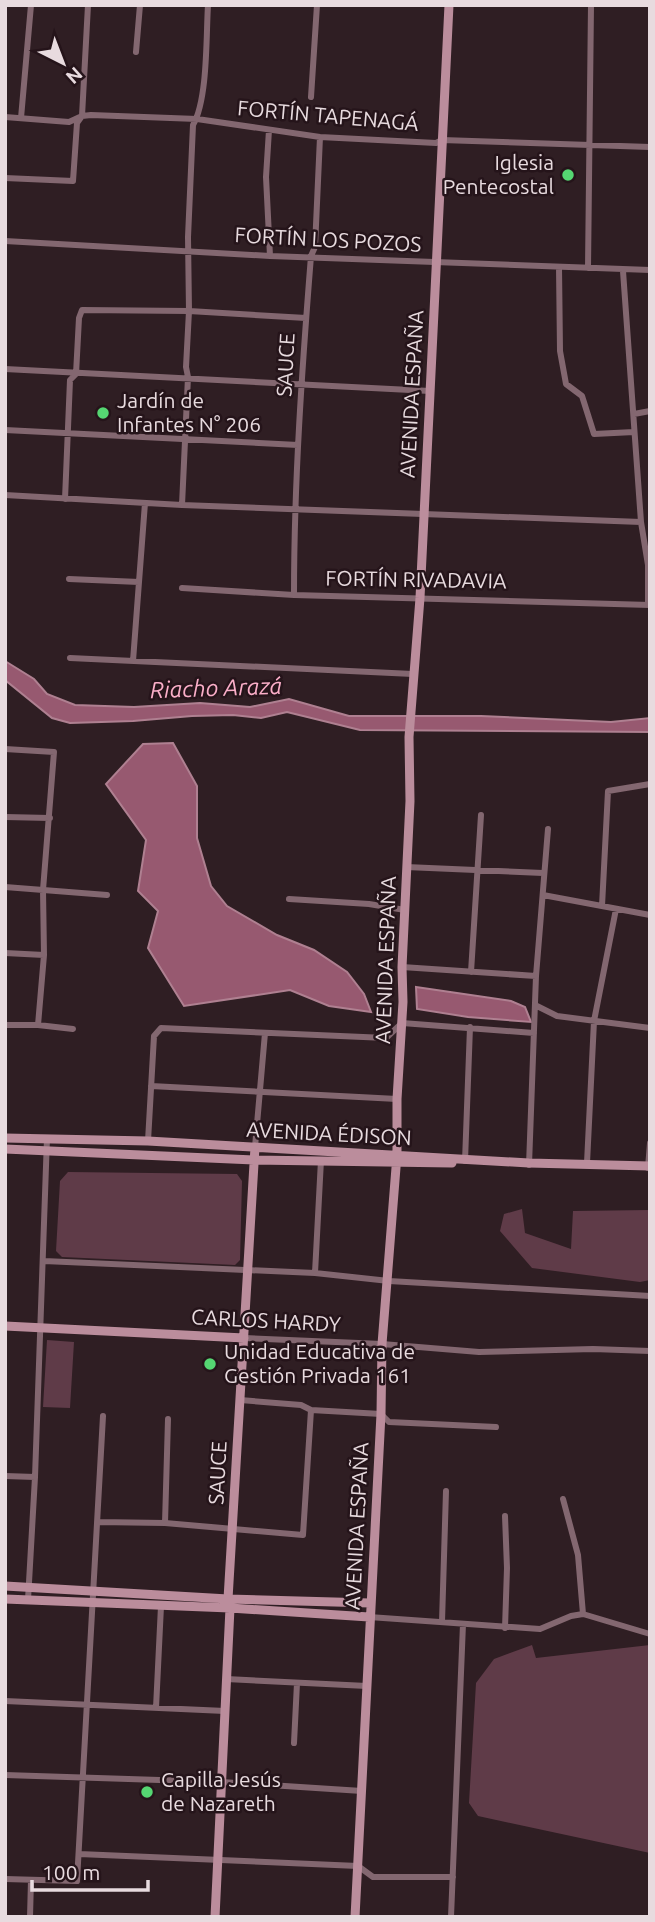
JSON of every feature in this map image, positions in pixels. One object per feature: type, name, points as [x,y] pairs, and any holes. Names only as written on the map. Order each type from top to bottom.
[{"type":"main road","name":"AVENIDA ESPAÑA","points":[[355,1917],[381,1414],[382,1345],[396,1159],[410,801],[409,737],[420,598],[449,5]]},
{"type":"main road","name":"AVENIDA ÉDISON","points":[[5,1138],[148,1141],[321,1151],[396,1159]]},
{"type":"main road","name":"SAUCE","points":[[215,1917],[232,1529],[255,1147]]},
{"type":"main road","name":"AVENIDA ÉDISON","points":[[5,1149],[321,1162],[396,1159],[649,1168]]},
{"type":"main road","name":"AVENIDA ÉDISON","points":[[529,1165],[587,1163],[649,1168]]},
{"type":"main road","name":"CARLOS HARDY","points":[[5,1326],[244,1338]]},
{"type":"main road","points":[[5,1586],[93,1591],[369,1618]]},
{"type":"main road","points":[[5,1599],[161,1606],[370,1603]]},
{"type":"street","points":[[22,118],[31,5]]},
{"type":"street","points":[[5,178],[73,181],[78,123],[82,116],[88,5]]},
{"type":"street","points":[[136,52],[140,5]]},
{"type":"street","points":[[182,505],[188,377],[188,237],[193,125],[197,119],[203,79],[208,5]]},
{"type":"street","points":[[311,97],[317,5]]},
{"type":"street","points":[[588,268],[591,5]]},
{"type":"street","name":"FORTÍN TAPENAGÁ","points":[[5,117],[69,122],[82,116],[197,119],[320,137],[436,143],[442,141],[650,147]]},
{"type":"street","points":[[269,130],[266,177],[270,256]]},
{"type":"street","name":"SAUCE","points":[[293,595],[294,509],[306,318],[311,256],[315,247],[320,137]]},
{"type":"street","name":"FORTÍN LOS POZOS","points":[[5,241],[270,256],[650,270]]},
{"type":"street","points":[[559,267],[560,351],[566,384],[582,396],[594,434],[634,432]]},
{"type":"street","points":[[623,271],[641,522],[648,565],[649,605]]},
{"type":"street","points":[[65,499],[70,380],[76,374],[79,318],[82,310],[306,318]]},
{"type":"street","points":[[5,369],[430,391]]},
{"type":"street","points":[[634,414],[650,411]]},
{"type":"street","points":[[5,430],[298,445]]},
{"type":"street","points":[[5,495],[182,505],[641,522]]},
{"type":"street","points":[[133,661],[145,503]]},
{"type":"street","points":[[69,579],[139,582]]},
{"type":"street","name":"FORTÍN RIVADAVIA","points":[[181,588],[293,595],[649,605]]},
{"type":"street","points":[[70,658],[413,674]]},
{"type":"street","points":[[5,748],[54,752],[43,890],[44,955],[38,1025]]},
{"type":"street","points":[[602,906],[608,791],[650,784]]},
{"type":"street","points":[[471,972],[481,815]]},
{"type":"street","points":[[5,817],[50,818]]},
{"type":"street","points":[[529,1165],[537,1006],[536,976],[548,829]]},
{"type":"street","points":[[406,867],[543,873]]},
{"type":"street","points":[[5,887],[107,895]]},
{"type":"street","points":[[543,895],[650,914]]},
{"type":"street","points":[[289,899],[369,904],[405,910]]},
{"type":"street","points":[[587,1163],[594,1021],[616,909]]},
{"type":"street","points":[[5,953],[44,955]]},
{"type":"street","points":[[402,967],[536,976]]},
{"type":"street","points":[[537,1006],[557,1016],[650,1028]]},
{"type":"street","points":[[148,1141],[154,1036],[162,1028],[386,1038],[402,1023],[534,1032]]},
{"type":"street","points":[[5,1026],[38,1025],[73,1029]]},
{"type":"street","points":[[465,1161],[470,1027]]},
{"type":"street","name":"SAUCE","points":[[255,1147],[265,1032]]},
{"type":"street","points":[[151,1086],[397,1100]]},
{"type":"street","points":[[28,1600],[47,1138]]},
{"type":"street","points":[[649,1168],[650,1143]]},
{"type":"street","points":[[315,1273],[321,1151]]},
{"type":"street","points":[[44,1261],[315,1273],[388,1281],[650,1296]]},
{"type":"street","name":"CARLOS HARDY","points":[[244,1338],[479,1352],[582,1349],[650,1351]]},
{"type":"street","points":[[240,1401],[301,1405],[311,1410],[381,1414],[389,1422],[496,1427]]},
{"type":"street","points":[[98,1522],[165,1524],[303,1535],[311,1410]]},
{"type":"street","points":[[5,1879],[77,1881],[103,1416]]},
{"type":"street","points":[[165,1524],[168,1419]]},
{"type":"street","points":[[5,1476],[35,1477]]},
{"type":"street","points":[[442,1622],[446,1491]]},
{"type":"street","points":[[563,1499],[578,1555],[583,1614]]},
{"type":"street","points":[[505,1516],[505,1628]]},
{"type":"street","points":[[156,1708],[161,1606]]},
{"type":"street","points":[[369,1618],[540,1629],[583,1614],[650,1634]]},
{"type":"street","points":[[451,1917],[463,1624]]},
{"type":"street","points":[[226,1679],[367,1686]]},
{"type":"street","points":[[294,1743],[297,1683]]},
{"type":"street","points":[[5,1701],[225,1711]]},
{"type":"street","points":[[5,1774],[221,1782],[362,1791]]},
{"type":"street","points":[[79,1854],[358,1866],[373,1877],[453,1877]]},
{"type":"street","points":[[30,1917],[32,1880]]},
{"type":"shaded area","points":[[5,661],[34,679],[47,694],[75,705],[134,707],[200,703],[250,707],[289,699],[349,716],[481,716],[611,722],[650,718],[650,732],[360,730],[287,712],[261,718],[233,715],[192,716],[70,723],[52,718],[5,680]]},
{"type":"shaded area","points":[[173,743],[197,786],[197,838],[211,886],[227,906],[277,935],[314,950],[347,972],[364,994],[371,1012],[329,1006],[290,990],[184,1006],[148,948],[158,911],[138,891],[146,840],[106,784],[143,744]]},
{"type":"shaded area","points":[[416,987],[511,1001],[525,1007],[531,1022],[468,1017],[417,1009]]},
{"type":"shaded area","points":[[68,1172],[237,1174],[242,1181],[240,1260],[235,1265],[62,1257],[56,1251],[60,1181]]},
{"type":"shaded area","points":[[522,1209],[525,1233],[571,1249],[573,1211],[650,1210],[650,1280],[640,1282],[532,1268],[500,1231],[504,1214]]},
{"type":"shaded area","points":[[47,1340],[74,1342],[70,1408],[43,1407]]},
{"type":"shaded area","points":[[532,1645],[536,1658],[650,1645],[650,1853],[478,1816],[469,1803],[476,1683],[494,1659]]},
{"type":"place","name":"Iglesia Pentecostal","points":[[568,175]]},
{"type":"place","name":"Jardín de Infantes N° 206","points":[[103,413]]},
{"type":"place","name":"Unidad Educativa de Gestión Privada 161","points":[[210,1364]]},
{"type":"place","name":"Capilla Jesús de Nazareth","points":[[147,1792]]},
{"type":"water label","name":"Riacho Arazá","points":[[216,688]]}]
